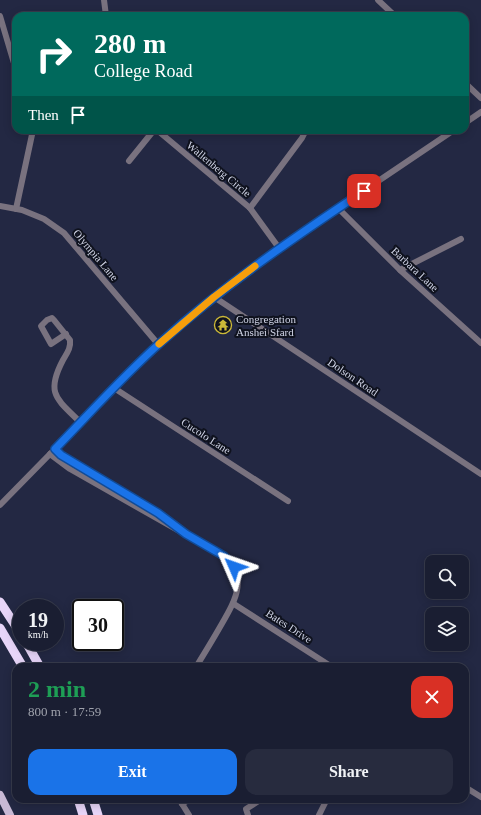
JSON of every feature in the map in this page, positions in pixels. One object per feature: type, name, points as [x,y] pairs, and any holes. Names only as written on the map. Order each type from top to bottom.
[{"type":"highway","points":[[0,602],[12,620]]},
{"type":"highway","points":[[0,628],[21,663]]},
{"type":"highway","points":[[31,651],[38,663]]},
{"type":"highway","points":[[79,803],[82,815]]},
{"type":"highway","points":[[94,803],[98,815]]},
{"type":"main road","points":[[0,795],[10,815]]},
{"type":"street","points":[[104,0],[106,12]]},
{"type":"street","points":[[378,0],[391,12]]},
{"type":"street","points":[[0,16],[12,56]]},
{"type":"street","points":[[469,87],[481,98]]},
{"type":"street","points":[[469,120],[481,112]]},
{"type":"street","points":[[16,209],[32,134]]},
{"type":"street","points":[[129,162],[152,134]]},
{"type":"street","name":"Wallenberg Circle","points":[[160,134],[250,208],[279,248]]},
{"type":"street","name":"Wallenberg Circle","points":[[250,208],[304,134]]},
{"type":"street","points":[[0,505],[158,344],[214,297],[279,248],[448,134]]},
{"type":"street","name":"Olympia Lane","points":[[0,206],[16,209],[44,219],[64,233],[158,344]]},
{"type":"street","name":"Barbara Lane","points":[[338,208],[400,270],[481,343]]},
{"type":"street","points":[[400,270],[461,239]]},
{"type":"street","name":"Dolson Road","points":[[214,297],[481,474]]},
{"type":"street","points":[[66,334],[70,340],[70,345],[55,375],[55,391],[61,403],[81,423]]},
{"type":"street","name":"Cucolo Lane","points":[[114,388],[288,501]]},
{"type":"street","points":[[55,449],[61,455],[158,513],[186,534]]},
{"type":"street","points":[[50,454],[70,469],[224,556],[234,567],[238,580],[238,592],[234,604],[198,663]]},
{"type":"street","name":"Bates Drive","points":[[234,604],[326,663]]},
{"type":"street","points":[[469,790],[481,797]]},
{"type":"street","points":[[181,803],[189,815]]},
{"type":"street","points":[[248,815],[246,809],[255,803]]},
{"type":"street","points":[[319,815],[325,803]]},
{"type":"slow traffic","points":[[159,344],[214,297],[255,266]]},
{"type":"place","name":"Congregation Anshei Sfard","points":[[223,325]]},
{"type":"route","points":[[234,567],[224,556],[186,534],[158,513],[61,455],[55,449],[166,337],[214,297],[279,248],[364,191]]}]
